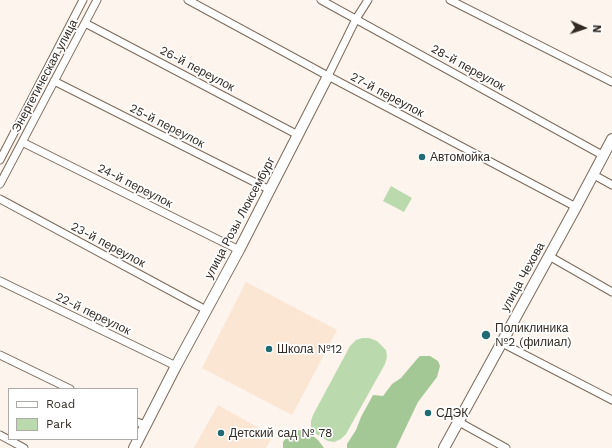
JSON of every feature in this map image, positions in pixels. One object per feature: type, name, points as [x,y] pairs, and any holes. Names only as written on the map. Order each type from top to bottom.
[{"type":"street","points":[[0,160],[83,0]]},
{"type":"street","name":"Энергетическая улица","points":[[0,184],[98,0]]},
{"type":"street","name":"27-й переулок","points":[[188,0],[576,207]]},
{"type":"street","name":"28-й переулок","points":[[321,0],[604,156]]},
{"type":"street","name":"улица Розы Люксембург","points":[[138,434],[141,424],[176,366],[239,250],[356,19],[368,0]]},
{"type":"street","points":[[450,0],[612,82]]},
{"type":"street","name":"26-й переулок","points":[[86,23],[298,135]]},
{"type":"street","name":"25-й переулок","points":[[54,81],[270,190]]},
{"type":"street","points":[[21,120],[31,125]]},
{"type":"street","name":"улица Чехова","points":[[444,448],[594,175],[612,139]]},
{"type":"street","name":"24-й переулок","points":[[22,142],[239,250]]},
{"type":"street","points":[[594,175],[612,185]]},
{"type":"street","name":"23-й переулок","points":[[0,199],[206,310]]},
{"type":"street","points":[[549,256],[612,292]]},
{"type":"street","name":"22-й переулок","points":[[0,282],[176,366]]},
{"type":"street","points":[[502,343],[612,400]]},
{"type":"street","points":[[0,355],[68,388]]},
{"type":"street","points":[[459,422],[506,448]]},
{"type":"street","points":[[9,440],[24,448]]},
{"type":"shaded area","name":"Школа №12","points":[[246,282],[337,330],[292,415],[202,368]]},
{"type":"shaded area","points":[[218,405],[273,436],[266,448],[194,448]]},
{"type":"green space","points":[[391,186],[412,198],[404,212],[383,201]]},
{"type":"green space","points":[[369,338],[377,341],[386,350],[387,357],[385,364],[346,434],[341,439],[334,442],[328,441],[316,434],[311,428],[311,421],[350,346],[356,340]]},
{"type":"green space","points":[[420,356],[430,356],[438,361],[440,366],[437,377],[418,402],[396,448],[347,448],[347,444],[356,430],[373,395],[383,396],[392,384],[401,378]]},
{"type":"green space","points":[[300,430],[311,434],[324,448],[283,448],[283,442],[290,433]]},
{"type":"place","name":"Автомойка","points":[[422,157]]},
{"type":"place","name":"Поликлиника №2 (филиал)","points":[[486,335]]},
{"type":"place","name":"Школа №12","points":[[269,349]]},
{"type":"place","name":"СДЭК","points":[[428,413]]},
{"type":"place","name":"Детский сад № 78","points":[[221,433]]}]
